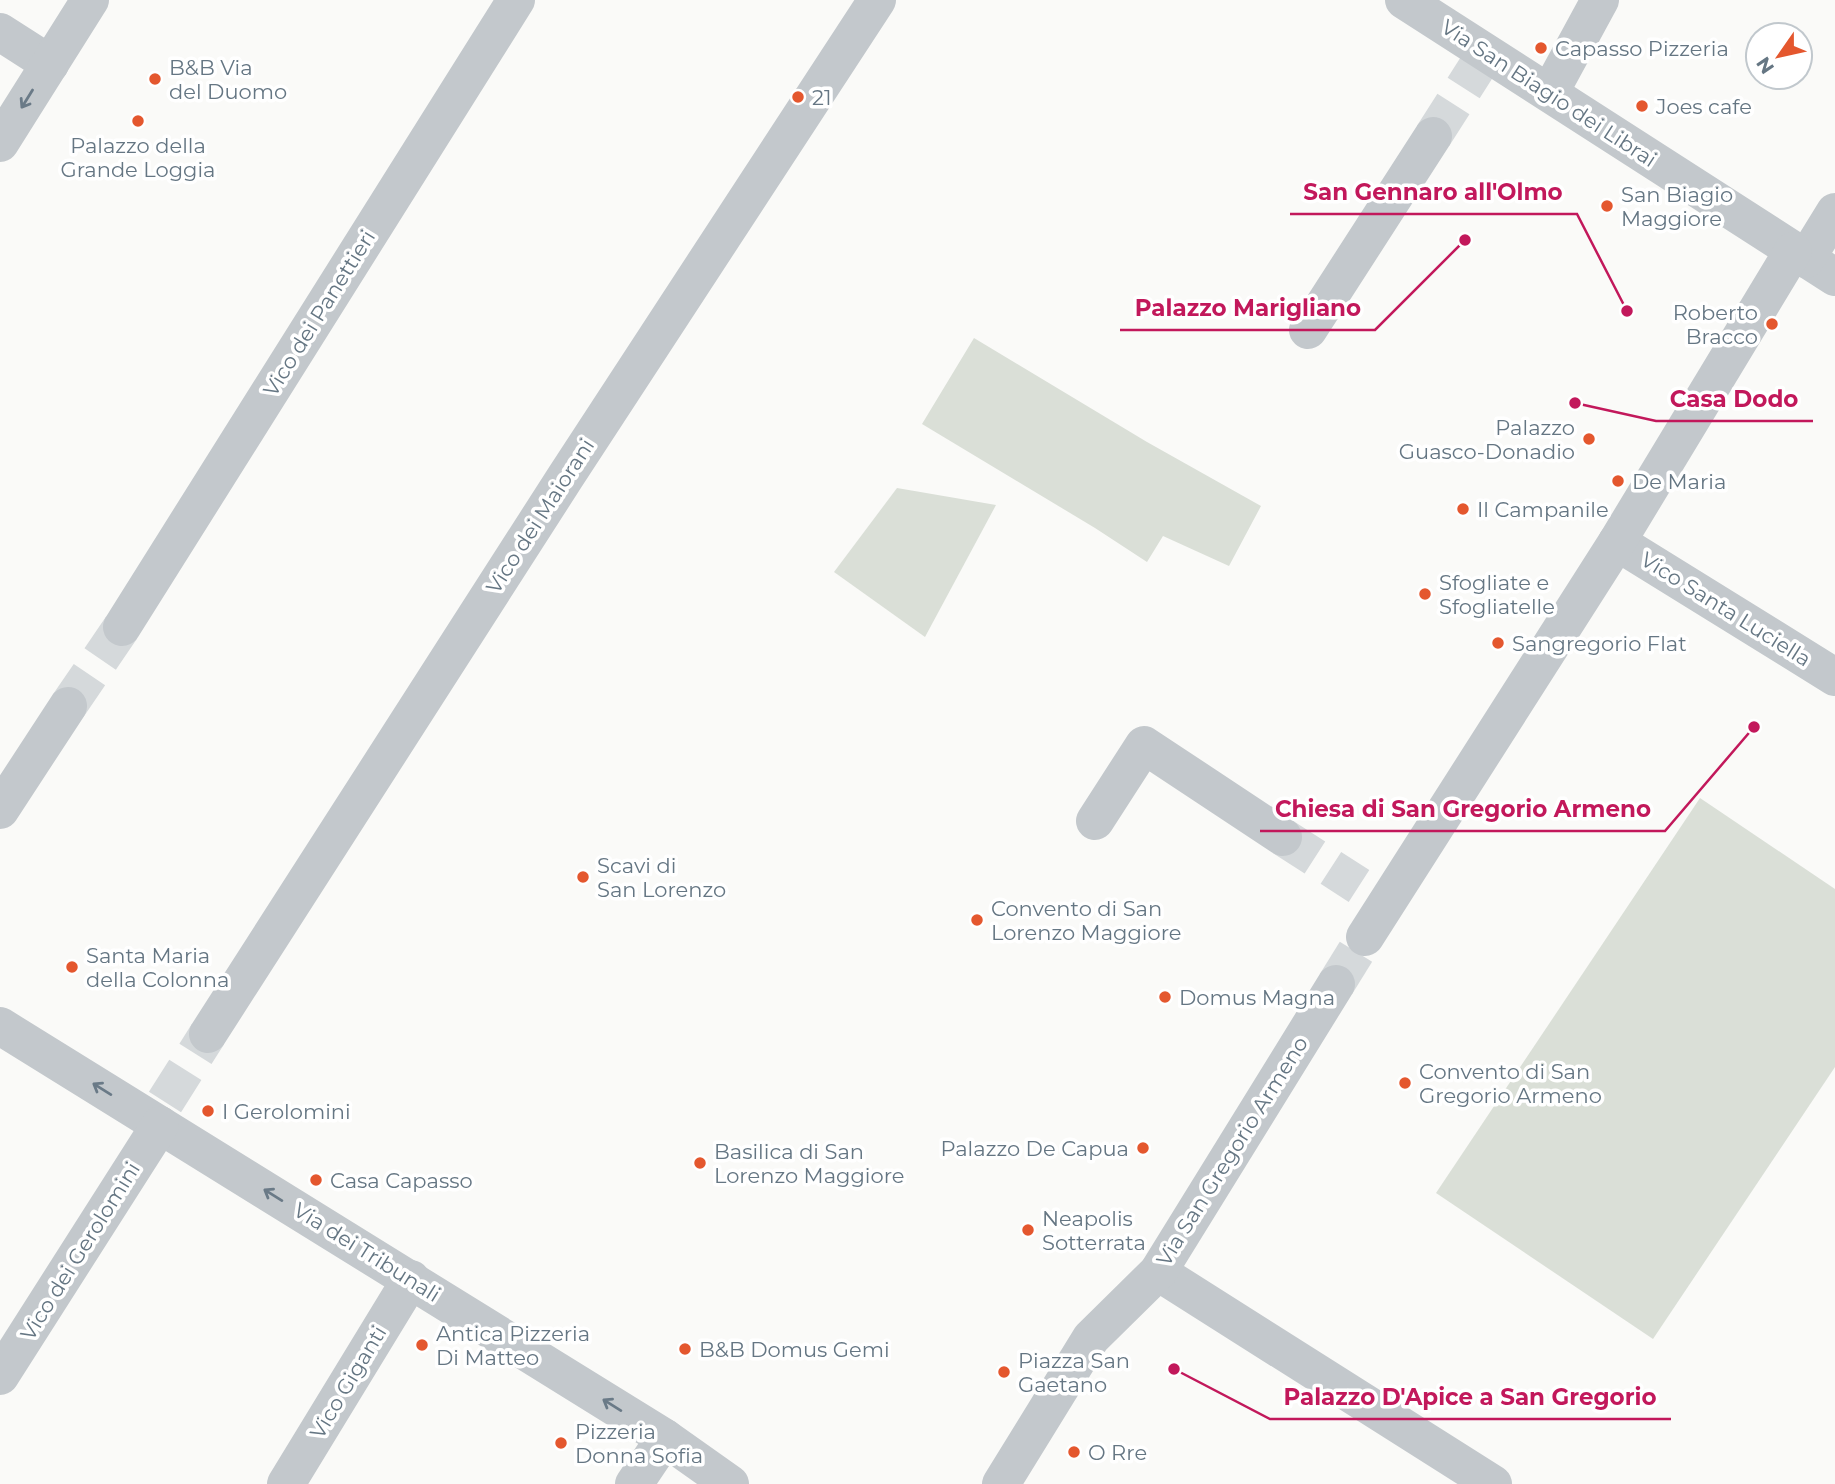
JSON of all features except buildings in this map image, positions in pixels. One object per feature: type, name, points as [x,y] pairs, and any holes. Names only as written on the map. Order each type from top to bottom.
[{"type":"street","points":[[0,143],[90,0]]},
{"type":"street","name":"Vico dei Panettieri","points":[[122,627],[516,0]]},
{"type":"street","name":"Vico dei Maiorani","points":[[208,1034],[566,476],[877,0]]},
{"type":"street","name":"Via San Biagio dei Librai","points":[[1404,0],[1482,59],[1550,92],[1812,262]]},
{"type":"street","points":[[1550,92],[1600,0]]},
{"type":"street","points":[[0,32],[50,64]]},
{"type":"street","points":[[1308,330],[1433,136]]},
{"type":"street","points":[[1364,937],[1373,895],[1812,262],[1835,212]]},
{"type":"street","name":"Vico Santa Luciella","points":[[1617,542],[1835,677]]},
{"type":"street","points":[[0,810],[68,706]]},
{"type":"street","points":[[1095,821],[1144,744],[1283,837]]},
{"type":"street","name":"Via San Gregorio Armeno","points":[[1001,1484],[1091,1338],[1158,1272],[1336,984]]},
{"type":"street","name":"Via dei Tribunali","points":[[0,1026],[159,1116],[411,1279],[665,1438],[730,1484]]},
{"type":"street","name":"Vico dei Gerolomini","points":[[0,1376],[159,1116]]},
{"type":"street","points":[[1158,1272],[1493,1484]]},
{"type":"street","name":"Vico Giganti","points":[[299,1479],[411,1279]]},
{"type":"street","points":[[634,1484],[665,1438]]},
{"type":"shaded area","points":[[974,338],[1147,442],[1261,506],[1229,566],[1163,536],[1147,562],[922,424]]},
{"type":"shaded area","points":[[897,488],[996,505],[925,637],[834,572]]},
{"type":"shaded area","points":[[1700,798],[1835,889],[1835,1067],[1653,1339],[1436,1193]]},
{"type":"tunnel","points":[[1433,136],[1477,67]]},
{"type":"tunnel","points":[[68,706],[122,627]]},
{"type":"tunnel","points":[[1283,837],[1359,886]]},
{"type":"tunnel","points":[[1336,984],[1365,937]]},
{"type":"tunnel","points":[[165,1102],[208,1034]]},
{"type":"place","name":"Capasso Pizzeria","points":[[1541,48]]},
{"type":"place","name":"B&B Via del Duomo","points":[[155,79]]},
{"type":"place","name":"21","points":[[798,97]]},
{"type":"place","name":"Joes cafe","points":[[1642,106]]},
{"type":"place","name":"Palazzo della Grande Loggia","points":[[138,121]]},
{"type":"place","name":"San Biagio Maggiore","points":[[1607,206]]},
{"type":"place","name":"Palazzo Marigliano","points":[[1465,240]]},
{"type":"place","name":"San Gennaro all'Olmo","points":[[1627,311]]},
{"type":"place","name":"Roberto Bracco","points":[[1772,324]]},
{"type":"place","name":"Casa Dodo","points":[[1575,403]]},
{"type":"place","name":"Palazzo Guasco-Donadio","points":[[1589,439]]},
{"type":"place","name":"De Maria","points":[[1618,481]]},
{"type":"place","name":"Il Campanile","points":[[1463,509]]},
{"type":"place","name":"Sfogliate e Sfogliatelle","points":[[1425,594]]},
{"type":"place","name":"Sangregorio Flat","points":[[1498,643]]},
{"type":"place","name":"Chiesa di San Gregorio Armeno","points":[[1754,727]]},
{"type":"place","name":"Scavi di San Lorenzo","points":[[583,877]]},
{"type":"place","name":"Convento di San Lorenzo Maggiore","points":[[977,920]]},
{"type":"place","name":"Santa Maria della Colonna","points":[[72,967]]},
{"type":"place","name":"Domus Magna","points":[[1165,997]]},
{"type":"place","name":"Convento di San Gregorio Armeno","points":[[1405,1083]]},
{"type":"place","name":"I Gerolomini","points":[[208,1111]]},
{"type":"place","name":"Palazzo De Capua","points":[[1143,1148]]},
{"type":"place","name":"Basilica di San Lorenzo Maggiore","points":[[700,1163]]},
{"type":"place","name":"Casa Capasso","points":[[316,1180]]},
{"type":"place","name":"Neapolis Sotterrata","points":[[1028,1230]]},
{"type":"place","name":"Antica Pizzeria Di Matteo","points":[[422,1345]]},
{"type":"place","name":"B&B Domus Gemi","points":[[685,1349]]},
{"type":"place","name":"Palazzo D'Apice a San Gregorio","points":[[1174,1369]]},
{"type":"place","name":"Piazza San Gaetano","points":[[1004,1372]]},
{"type":"place","name":"Pizzeria Donna Sofia","points":[[561,1443]]},
{"type":"place","name":"O Rre","points":[[1074,1452]]}]
